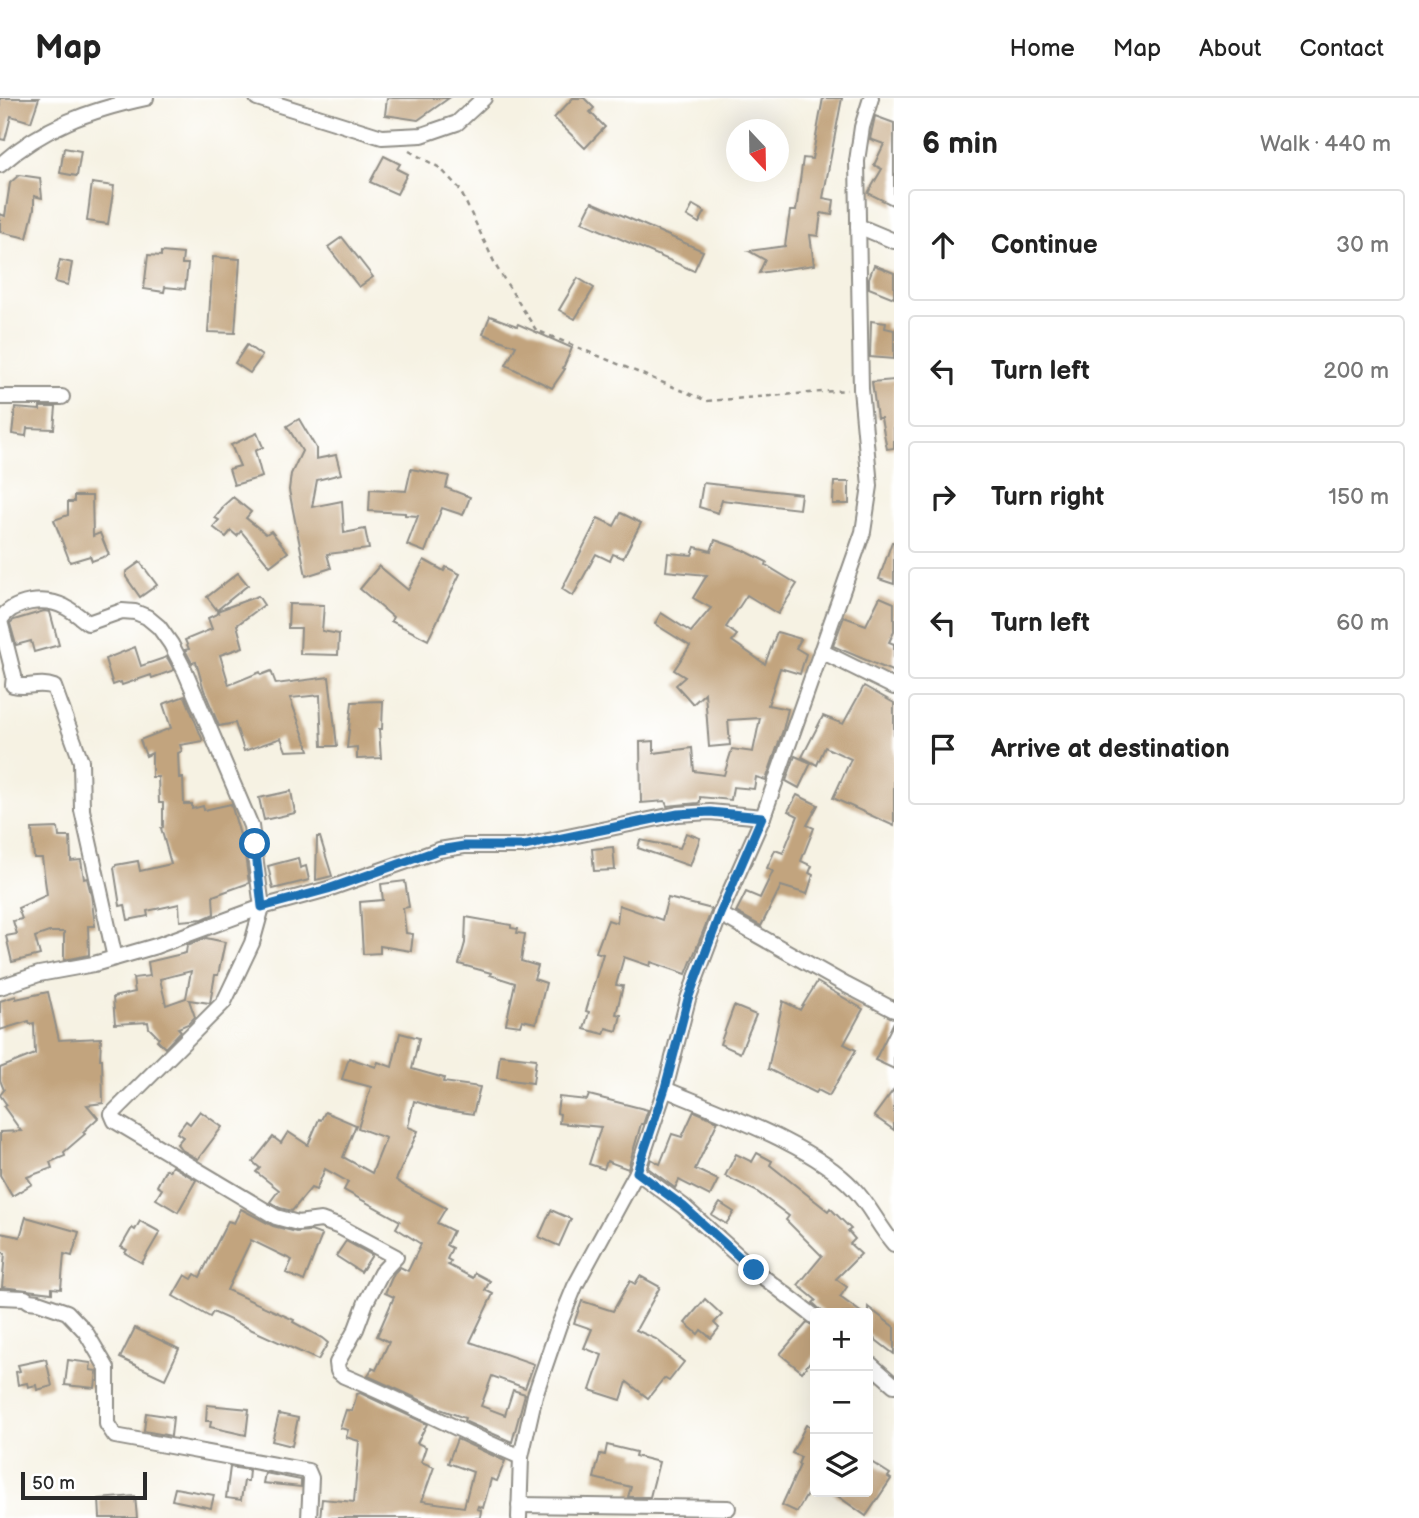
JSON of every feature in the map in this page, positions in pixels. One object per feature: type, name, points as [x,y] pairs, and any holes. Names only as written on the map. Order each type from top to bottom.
[{"type":"street","points":[[0,165],[22,146],[60,123],[146,98]]},
{"type":"street","points":[[257,98],[382,137],[422,135],[457,123],[484,98]]},
{"type":"street","points":[[728,1508],[519,1512],[521,1457],[535,1395],[559,1325],[575,1286],[637,1172],[665,1088],[688,999],[720,914],[762,817],[856,556],[867,513],[870,485],[861,389],[857,161],[862,127],[871,98]]},
{"type":"street","points":[[858,226],[894,241]]},
{"type":"street","points":[[0,397],[62,397]]},
{"type":"street","points":[[115,958],[82,810],[81,761],[77,745],[54,687],[43,683],[24,687],[13,685],[15,676],[0,620],[4,614],[30,600],[63,605],[88,622],[122,611],[135,612],[147,617],[159,628],[185,670],[251,826],[262,907],[252,943],[224,1002],[111,1114],[115,1121],[276,1217],[298,1223],[321,1220],[340,1227],[396,1257],[381,1273],[366,1302],[356,1329],[337,1363],[338,1371],[464,1433],[521,1457]]},
{"type":"street","points":[[821,651],[894,687]]},
{"type":"street","points":[[0,988],[39,974],[115,958],[156,946],[262,907],[328,889],[452,848],[477,845],[524,846],[678,814],[710,812],[762,817]]},
{"type":"street","points":[[720,914],[894,1010]]},
{"type":"street","points":[[665,1088],[785,1141],[845,1179],[856,1190],[894,1244]]},
{"type":"street","points":[[637,1172],[683,1206],[754,1270],[810,1313]]},
{"type":"street","points":[[0,1297],[25,1297],[29,1301],[66,1312],[85,1331],[107,1368],[107,1424],[115,1436],[308,1471],[311,1478],[309,1518]]},
{"type":"street","points":[[873,1366],[894,1385]]},
{"type":"path","points":[[405,149],[440,167],[459,188],[498,268],[536,330],[706,401],[861,389]]},
{"type":"building","points":[[0,98],[39,98],[31,122],[11,116],[5,140],[0,139]]},
{"type":"building","points":[[387,98],[449,98],[418,120],[385,115]]},
{"type":"building","points":[[573,98],[584,98],[594,108],[590,112],[605,127],[585,148],[554,118]]},
{"type":"building","points":[[823,98],[842,98],[823,198],[834,200],[832,215],[821,213],[818,236],[810,235],[814,265],[759,273],[765,260],[749,251],[785,246],[790,211],[796,211],[803,158],[812,159]]},
{"type":"building","points":[[875,116],[894,123],[894,206],[868,193],[882,169],[874,165],[884,144],[870,139]]},
{"type":"building","points":[[64,148],[81,151],[77,176],[60,173]]},
{"type":"building","points":[[384,156],[400,164],[397,169],[407,174],[397,194],[370,182]]},
{"type":"building","points":[[19,175],[40,178],[42,198],[34,196],[34,209],[27,238],[0,232],[0,214],[5,216],[10,183]]},
{"type":"building","points":[[92,183],[114,186],[108,224],[87,221]]},
{"type":"building","points":[[592,202],[703,251],[694,271],[582,222]]},
{"type":"building","points":[[693,205],[705,212],[699,223],[687,216]]},
{"type":"building","points":[[342,237],[373,277],[359,287],[328,247]]},
{"type":"building","points":[[161,252],[183,254],[182,264],[188,264],[185,289],[165,287],[164,292],[144,289],[148,255],[161,256]]},
{"type":"building","points":[[213,257],[240,259],[235,333],[208,332]]},
{"type":"building","points":[[60,260],[72,263],[68,285],[55,282]]},
{"type":"building","points":[[874,265],[894,273],[894,298],[869,288],[869,278]]},
{"type":"building","points":[[578,278],[594,288],[575,319],[559,310]]},
{"type":"building","points":[[490,316],[517,326],[518,324],[572,348],[563,368],[565,369],[552,388],[506,365],[516,346],[483,334]]},
{"type":"building","points":[[871,321],[886,323],[885,328],[894,330],[894,359],[870,357]]},
{"type":"building","points":[[247,345],[262,356],[250,373],[235,363]]},
{"type":"building","points":[[894,380],[894,448],[887,449],[881,418],[877,418],[872,382]]},
{"type":"building","points":[[40,407],[56,407],[54,429],[27,428],[26,436],[12,434],[15,408],[40,410]]},
{"type":"building","points":[[299,419],[316,448],[316,459],[336,455],[341,474],[317,480],[312,507],[342,501],[344,533],[365,529],[369,549],[327,554],[331,568],[306,576],[289,490],[291,474],[302,451],[287,426]]},
{"type":"building","points":[[257,433],[263,447],[255,451],[262,477],[234,485],[229,469],[240,466],[231,445]]},
{"type":"building","points":[[411,469],[449,476],[446,488],[470,497],[463,515],[442,508],[425,552],[407,545],[418,516],[369,511],[370,489],[406,491]]},
{"type":"building","points":[[834,482],[849,482],[849,504],[833,504]]},
{"type":"building","points":[[703,483],[801,494],[799,509],[722,500],[718,513],[699,507]]},
{"type":"building","points":[[74,496],[92,496],[93,536],[100,533],[109,555],[92,561],[90,556],[70,562],[54,520],[68,515],[68,502],[74,502]]},
{"type":"building","points":[[233,497],[251,512],[246,518],[266,534],[271,531],[288,552],[270,566],[241,531],[237,536],[231,531],[226,537],[213,527],[219,520],[215,518],[222,507]]},
{"type":"building","points":[[621,513],[641,523],[623,558],[613,554],[610,561],[596,554],[573,596],[562,589],[598,518],[614,526]]},
{"type":"building","points":[[715,540],[767,562],[766,565],[797,584],[778,614],[747,595],[726,627],[737,635],[732,641],[765,664],[777,632],[801,639],[796,648],[806,654],[800,674],[780,668],[768,705],[788,709],[766,780],[756,777],[754,789],[733,787],[731,800],[700,797],[698,803],[667,806],[665,801],[641,803],[640,742],[654,741],[654,753],[692,748],[694,771],[724,775],[732,749],[753,752],[760,718],[728,720],[730,745],[709,747],[705,693],[693,704],[676,685],[685,677],[674,670],[690,646],[655,624],[661,613],[691,632],[711,608],[693,598],[707,575],[666,571],[668,553],[692,555],[695,547],[711,551]]},
{"type":"building","points":[[894,542],[894,584],[879,579]]},
{"type":"building","points":[[424,560],[444,571],[446,567],[460,574],[428,640],[391,621],[393,617],[360,589],[379,566],[408,590]]},
{"type":"building","points":[[140,562],[157,585],[140,597],[126,577],[126,572]]},
{"type":"building","points":[[238,573],[248,585],[217,610],[207,597]]},
{"type":"building","points":[[258,596],[264,605],[237,625],[243,647],[220,655],[229,685],[260,672],[261,675],[271,671],[276,684],[329,677],[337,746],[322,746],[320,695],[290,698],[309,750],[286,751],[281,738],[244,751],[235,723],[219,726],[196,662],[192,663],[185,650],[189,649],[185,640],[212,629],[208,618],[219,613],[217,611]]},
{"type":"building","points":[[880,597],[894,603],[894,632],[889,642],[894,644],[894,672],[833,646],[844,617],[866,625]]},
{"type":"building","points":[[289,604],[324,605],[322,631],[339,634],[338,655],[300,654],[301,628],[288,628]]},
{"type":"building","points":[[44,611],[50,612],[59,645],[34,652],[31,641],[16,645],[10,623]]},
{"type":"building","points":[[135,647],[141,666],[167,657],[174,670],[152,678],[151,675],[122,685],[121,682],[113,685],[105,659]]},
{"type":"building","points":[[864,686],[894,703],[894,826],[833,798],[851,759],[825,747],[817,765],[802,757],[823,716],[843,724]]},
{"type":"building","points":[[185,696],[203,741],[180,745],[182,751],[178,753],[179,778],[183,778],[184,804],[192,804],[192,809],[203,806],[204,810],[231,804],[240,835],[242,834],[249,883],[213,896],[214,914],[203,919],[180,921],[179,904],[147,911],[148,916],[128,920],[125,905],[120,906],[114,868],[116,865],[138,861],[140,871],[171,864],[161,828],[163,803],[159,803],[158,777],[152,777],[152,753],[146,756],[140,740],[171,728],[163,704]]},
{"type":"building","points":[[383,701],[382,729],[379,729],[381,758],[357,759],[357,747],[347,748],[352,702]]},
{"type":"building","points":[[795,756],[811,763],[799,788],[786,781]]},
{"type":"building","points":[[291,791],[295,813],[264,820],[259,798]]},
{"type":"building","points":[[797,795],[818,805],[807,825],[814,828],[801,861],[812,866],[809,873],[813,875],[807,894],[781,886],[761,926],[736,912],[746,892],[760,898],[773,871],[767,868],[775,850],[783,853],[798,816],[788,811]]},
{"type":"building","points":[[58,828],[59,837],[70,837],[71,861],[81,860],[84,879],[87,878],[91,894],[95,926],[88,926],[89,955],[64,960],[64,932],[49,932],[35,937],[40,955],[12,962],[6,936],[17,934],[13,921],[22,919],[18,908],[47,895],[42,858],[34,858],[32,829]]},
{"type":"building","points":[[686,833],[700,838],[690,866],[638,848],[640,840],[680,848]]},
{"type":"building","points":[[317,837],[320,837],[332,876],[316,880]]},
{"type":"building","points":[[613,847],[615,870],[594,871],[592,849]]},
{"type":"building","points":[[298,858],[300,868],[306,866],[309,880],[273,889],[268,866]]},
{"type":"building","points":[[405,881],[409,907],[403,908],[406,933],[413,934],[411,951],[380,946],[380,953],[363,954],[360,902],[383,900],[381,884]]},
{"type":"building","points":[[668,898],[712,909],[686,974],[651,962],[650,966],[624,957],[616,985],[623,986],[616,1014],[621,1015],[617,1031],[606,1028],[604,1034],[584,1029],[589,1012],[586,1011],[603,954],[596,952],[608,920],[617,923],[619,905],[662,920]]},
{"type":"building","points":[[466,917],[511,925],[511,928],[518,929],[517,933],[525,934],[521,961],[538,966],[534,979],[546,983],[536,1023],[522,1020],[520,1026],[506,1024],[515,983],[459,964],[465,943]]},
{"type":"building","points":[[206,938],[225,942],[210,1003],[189,1000],[195,1017],[178,1028],[181,1031],[165,1048],[149,1028],[148,1022],[115,1024],[113,997],[135,992],[133,978],[150,976],[148,962],[186,953],[187,945]],"holes":[[[191,971],[186,998],[166,1005],[160,979]]]},
{"type":"building","points":[[817,982],[863,1009],[844,1044],[856,1050],[829,1096],[818,1090],[816,1093],[768,1069],[783,1001],[800,1010]]},
{"type":"building","points":[[48,992],[59,1040],[101,1038],[103,1103],[87,1105],[98,1118],[83,1132],[85,1134],[64,1152],[65,1156],[50,1162],[52,1168],[27,1177],[32,1184],[12,1196],[0,1175],[0,1132],[21,1131],[4,1107],[7,1105],[0,1095],[4,1090],[0,1080],[0,1068],[35,1054],[34,1023],[30,1024],[29,1021],[0,1030],[0,1001]]},
{"type":"building","points":[[734,1006],[756,1015],[740,1053],[720,1044]]},
{"type":"building","points":[[894,1022],[894,1069],[875,1060]]},
{"type":"building","points":[[400,1033],[419,1038],[412,1069],[444,1078],[443,1082],[480,1087],[473,1114],[440,1109],[414,1101],[408,1127],[418,1131],[396,1180],[446,1208],[437,1223],[453,1231],[446,1245],[452,1248],[447,1259],[451,1261],[448,1265],[473,1278],[475,1273],[490,1281],[485,1290],[493,1294],[470,1342],[534,1364],[525,1388],[492,1376],[481,1406],[505,1415],[513,1390],[525,1394],[512,1442],[464,1421],[465,1418],[368,1376],[372,1368],[376,1370],[389,1342],[377,1336],[394,1297],[385,1293],[394,1273],[400,1267],[408,1271],[421,1244],[396,1228],[400,1221],[344,1190],[348,1182],[325,1169],[316,1190],[311,1188],[292,1211],[280,1208],[270,1202],[279,1190],[256,1172],[260,1168],[253,1162],[273,1137],[281,1143],[288,1132],[308,1145],[319,1119],[321,1120],[325,1112],[356,1125],[343,1157],[372,1173],[386,1138],[358,1128],[371,1087],[342,1079],[349,1058],[376,1067],[378,1062],[392,1067]]},
{"type":"building","points":[[500,1055],[536,1059],[533,1083],[497,1078]]},
{"type":"building","points":[[894,1089],[894,1130],[874,1116]]},
{"type":"building","points":[[589,1095],[648,1110],[641,1124],[628,1169],[607,1161],[604,1169],[589,1164],[601,1127],[559,1123],[559,1097],[587,1100]]},
{"type":"building","points":[[200,1111],[222,1127],[198,1159],[177,1144],[183,1137],[177,1133],[186,1121],[190,1124]]},
{"type":"building","points":[[694,1111],[718,1121],[695,1169],[718,1180],[710,1196],[679,1180],[675,1188],[648,1168],[651,1159],[660,1164],[672,1134],[682,1137]]},
{"type":"building","points":[[757,1153],[772,1161],[770,1165],[828,1211],[830,1208],[851,1229],[848,1231],[855,1239],[850,1244],[861,1254],[836,1279],[847,1287],[840,1297],[855,1308],[818,1308],[813,1303],[816,1300],[798,1285],[822,1256],[786,1220],[789,1216],[756,1191],[725,1176],[736,1154],[752,1162]]},
{"type":"building","points":[[172,1166],[196,1180],[178,1212],[156,1199],[162,1189],[157,1186],[166,1169],[169,1171]]},
{"type":"building","points":[[720,1203],[734,1212],[726,1224],[712,1215]]},
{"type":"building","points":[[241,1209],[273,1226],[322,1235],[304,1281],[286,1273],[292,1260],[251,1240],[227,1290],[294,1320],[293,1322],[322,1338],[328,1343],[318,1360],[213,1312],[210,1317],[173,1296],[185,1275],[192,1279],[195,1274],[200,1277],[228,1221],[234,1223]]},
{"type":"building","points":[[551,1210],[571,1219],[559,1246],[539,1237]]},
{"type":"building","points":[[26,1217],[79,1232],[72,1256],[64,1254],[61,1289],[52,1288],[52,1293],[2,1287],[5,1253],[0,1252],[0,1233],[20,1237]]},
{"type":"building","points":[[140,1221],[160,1232],[142,1263],[125,1253],[127,1250],[121,1247],[132,1228],[135,1230]]},
{"type":"building","points":[[346,1241],[372,1255],[361,1272],[336,1256]]},
{"type":"building","points":[[640,1276],[660,1287],[636,1330],[656,1339],[684,1362],[669,1381],[664,1378],[648,1398],[627,1382],[621,1400],[590,1390],[602,1355],[584,1348],[592,1329],[574,1323],[582,1301],[613,1311],[630,1281],[635,1284]]},
{"type":"building","points":[[705,1299],[722,1315],[714,1323],[719,1328],[711,1338],[701,1330],[698,1334],[685,1323]]},
{"type":"building","points":[[873,1311],[894,1327],[894,1354],[873,1338]]},
{"type":"building","points":[[807,1323],[810,1324],[810,1362],[802,1372],[780,1354]]},
{"type":"building","points":[[135,1328],[179,1349],[165,1379],[120,1358]]},
{"type":"building","points":[[46,1359],[52,1386],[37,1390],[36,1385],[18,1385],[18,1365]]},
{"type":"building","points":[[68,1360],[91,1363],[90,1370],[97,1371],[95,1388],[65,1385]]},
{"type":"building","points":[[360,1393],[427,1424],[417,1443],[426,1447],[421,1462],[434,1467],[422,1501],[464,1507],[473,1472],[448,1463],[457,1439],[505,1461],[497,1481],[491,1479],[483,1508],[478,1506],[477,1509],[481,1510],[480,1518],[320,1518],[322,1499],[354,1502],[359,1441],[346,1437],[348,1430],[340,1428],[346,1410],[352,1411],[357,1394]]},
{"type":"building","points":[[207,1405],[249,1409],[246,1435],[210,1427],[211,1421],[206,1421]]},
{"type":"building","points":[[146,1413],[173,1417],[171,1436],[144,1431]]},
{"type":"building","points":[[279,1414],[298,1418],[292,1446],[272,1441]]},
{"type":"building","points":[[806,1425],[810,1427],[810,1490],[797,1512],[782,1505],[800,1465],[798,1464],[801,1457],[792,1453]]},
{"type":"building","points":[[607,1445],[636,1452],[635,1456],[659,1462],[650,1497],[628,1497],[631,1487],[594,1478],[600,1454],[605,1455]]},
{"type":"building","points":[[873,1463],[890,1474],[888,1477],[891,1479],[866,1516],[839,1497],[873,1497]]},
{"type":"building","points":[[230,1467],[249,1470],[241,1500],[226,1498]]},
{"type":"building","points":[[265,1473],[301,1480],[301,1487],[263,1483]]},
{"type":"building","points":[[175,1488],[214,1495],[211,1508],[172,1500]]},
{"type":"building","points":[[135,1496],[137,1518],[100,1518],[99,1499]]},
{"type":"route","points":[[255,844],[262,907],[328,889],[439,850],[464,846],[524,846],[678,814],[710,812],[762,817],[720,914],[688,999],[665,1088],[637,1172],[683,1206],[754,1270]]}]
